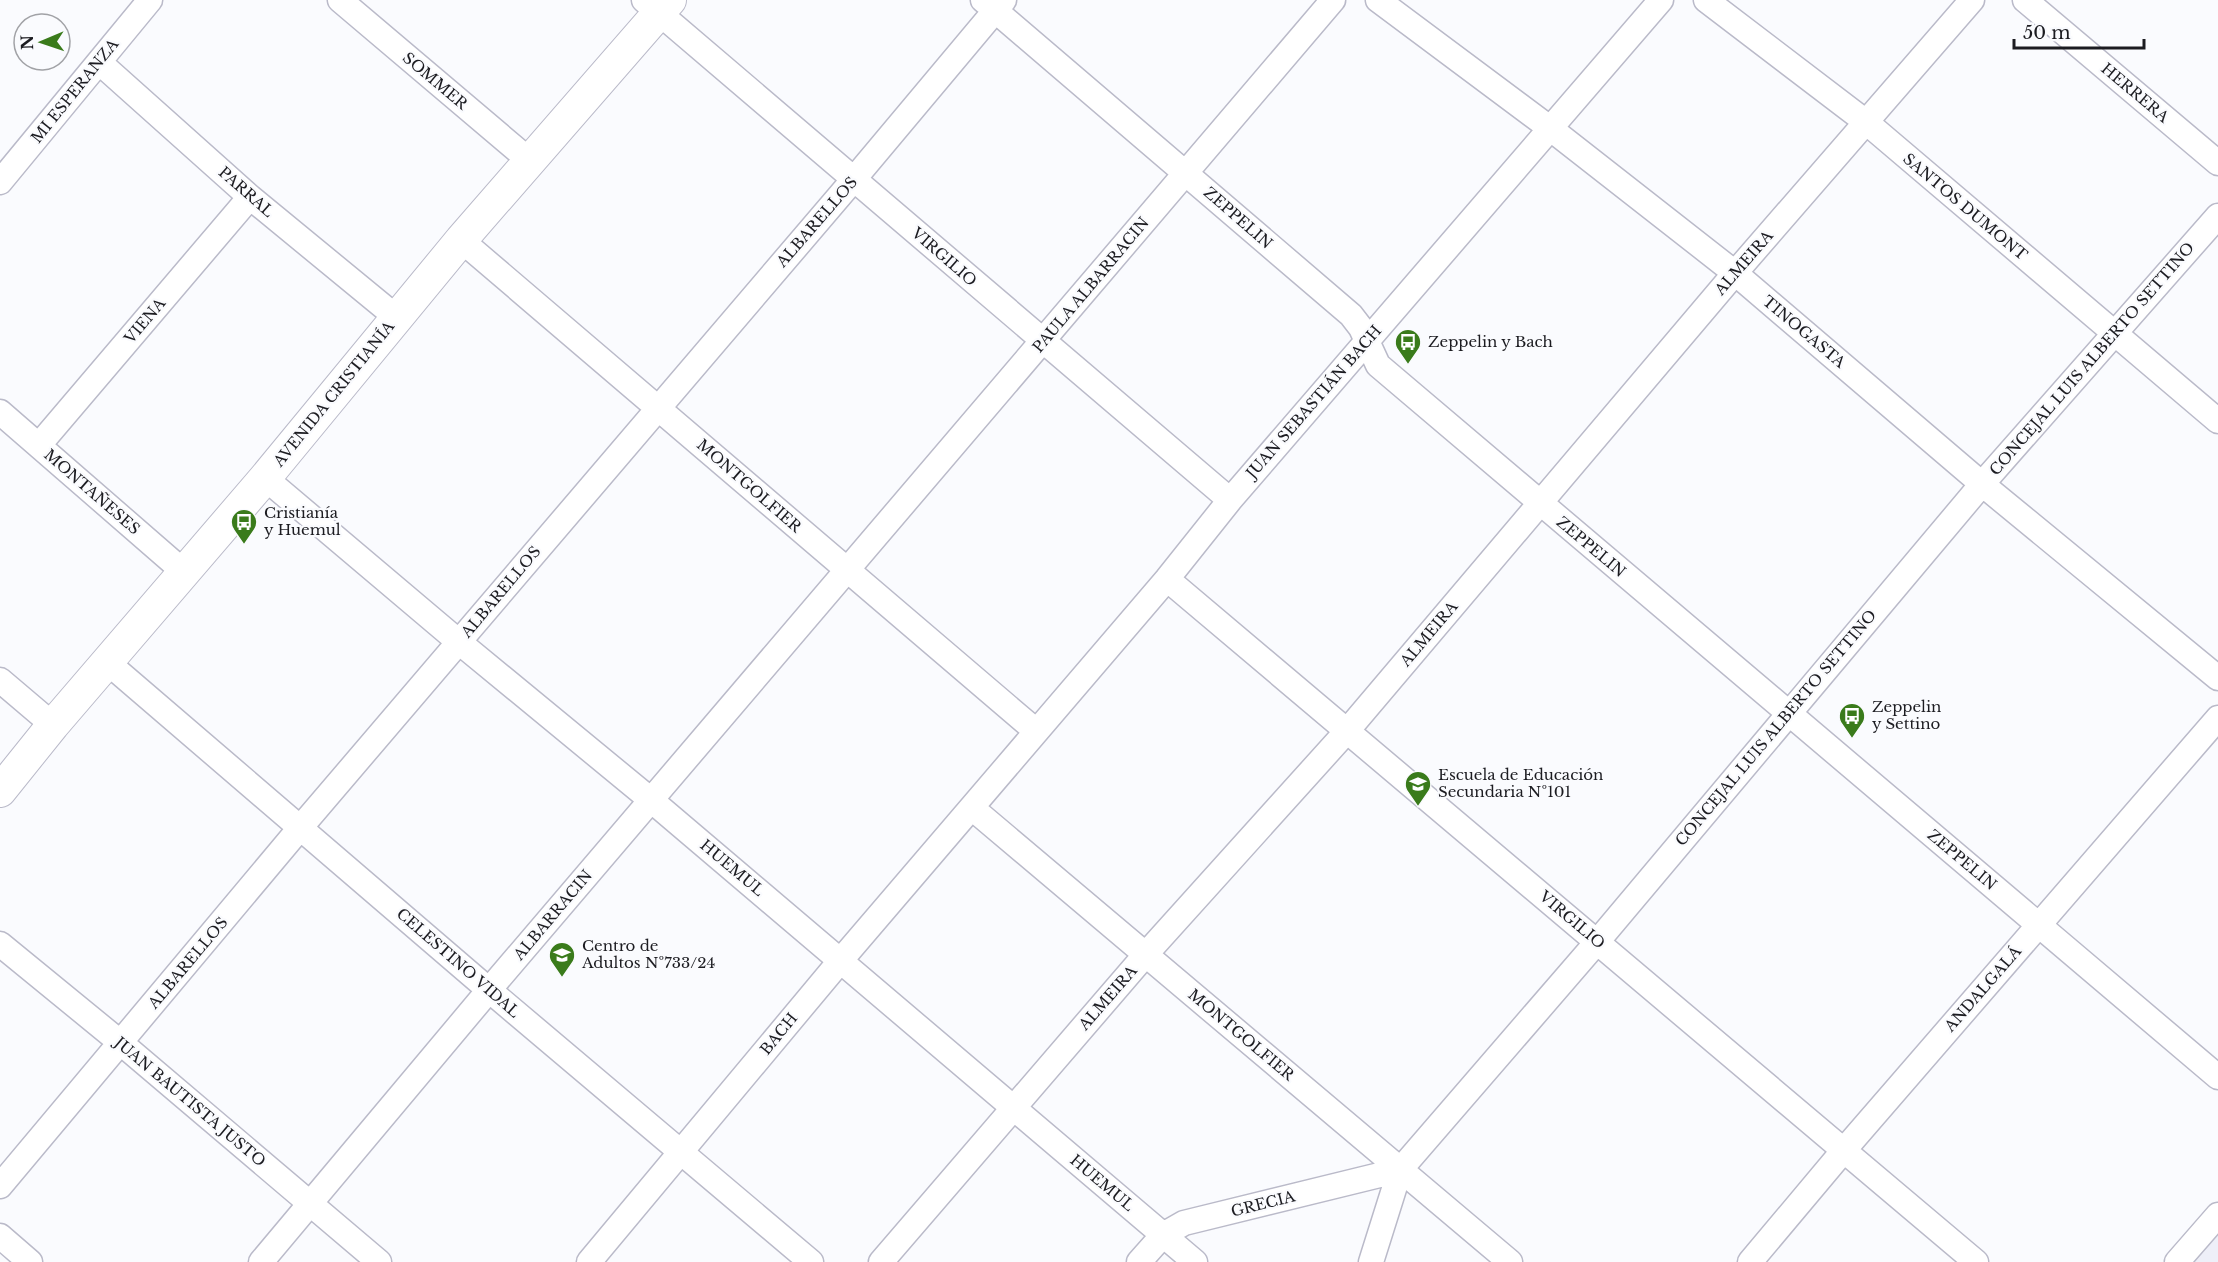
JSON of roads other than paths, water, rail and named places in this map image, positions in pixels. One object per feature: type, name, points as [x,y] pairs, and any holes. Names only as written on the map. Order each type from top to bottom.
[{"type":"main road","name":"AVENIDA CRISTIANÍA","points":[[0,791],[53,725],[265,478],[396,317],[530,161],[657,4]]},
{"type":"street","name":"MI ESPERANZA","points":[[0,182],[150,0]]},
{"type":"street","name":"SOMMER","points":[[340,0],[530,161]]},
{"type":"street","name":"PAULA ALBARRACIN","points":[[847,570],[1334,0]]},
{"type":"street","name":"TINOGASTA","points":[[1378,0],[1551,129],[1735,273],[1983,484],[2218,678]]},
{"type":"street","name":"JUAN SEBASTIÁN BACH","points":[[972,808],[1366,340],[1661,0]]},
{"type":"street","name":"SANTOS DUMONT","points":[[1706,0],[1866,122],[2218,421]]},
{"type":"street","name":"ALMEIRA","points":[[881,1262],[1146,954],[1347,731],[1735,273],[1972,0]]},
{"type":"street","name":"HERRERA","points":[[2025,0],[2218,163]]},
{"type":"street","name":"ZEPPELIN","points":[[994,3],[1351,315],[1361,328],[1378,365],[2218,1077]]},
{"type":"street","name":"ALBARELLOS","points":[[0,1186],[300,828],[854,179],[994,3]]},
{"type":"street","name":"VIRGILIO","points":[[657,4],[854,179],[1230,500]]},
{"type":"street","name":"PARRAL","points":[[99,62],[250,197],[396,317]]},
{"type":"street","name":"VIENA","points":[[39,445],[250,197]]},
{"type":"street","name":"CONCEJAL LUIS ALBERTO SETTINO","points":[[1371,1262],[1400,1170],[1597,942],[1788,712],[1983,484],[2218,216]]},
{"type":"street","name":"MONTGOLFIER","points":[[461,240],[1035,731]]},
{"type":"street","name":"MONTAÑESES","points":[[0,412],[184,572]]},
{"type":"street","name":"HUEMUL","points":[[265,478],[841,960],[1195,1262]]},
{"type":"street","name":"ALBARRACIN","points":[[261,1262],[847,570]]},
{"type":"street","name":"VIRGILIO","points":[[1167,579],[1976,1262]]},
{"type":"street","name":"CELESTINO VIDAL","points":[[107,663],[811,1262]]},
{"type":"street","points":[[0,680],[53,725]]},
{"type":"street","name":"ANDALGALÁ","points":[[1750,1262],[2218,718]]},
{"type":"street","name":"MONTGOLFIER","points":[[972,808],[1510,1262]]},
{"type":"street","name":"BACH","points":[[589,1262],[841,960],[972,808]]},
{"type":"street","name":"JUAN BAUTISTA JUSTO","points":[[0,944],[121,1043],[379,1262]]},
{"type":"street","name":"GRECIA","points":[[1138,1262],[1163,1234],[1185,1223],[1400,1170]]},
{"type":"street","points":[[2177,1262],[2218,1215]]},
{"type":"street","points":[[0,1236],[30,1262]]},
{"type":"place","name":"Zeppelin y Bach","points":[[1408,365]]},
{"type":"place","name":"Cristianía y Huemul","points":[[244,545]]},
{"type":"place","name":"Zeppelin y Settino","points":[[1852,739]]},
{"type":"place","name":"Escuela de Educación Secundaria Nº101","points":[[1418,807]]},
{"type":"place","name":"Centro de Adultos Nº733/24","points":[[562,978]]}]
